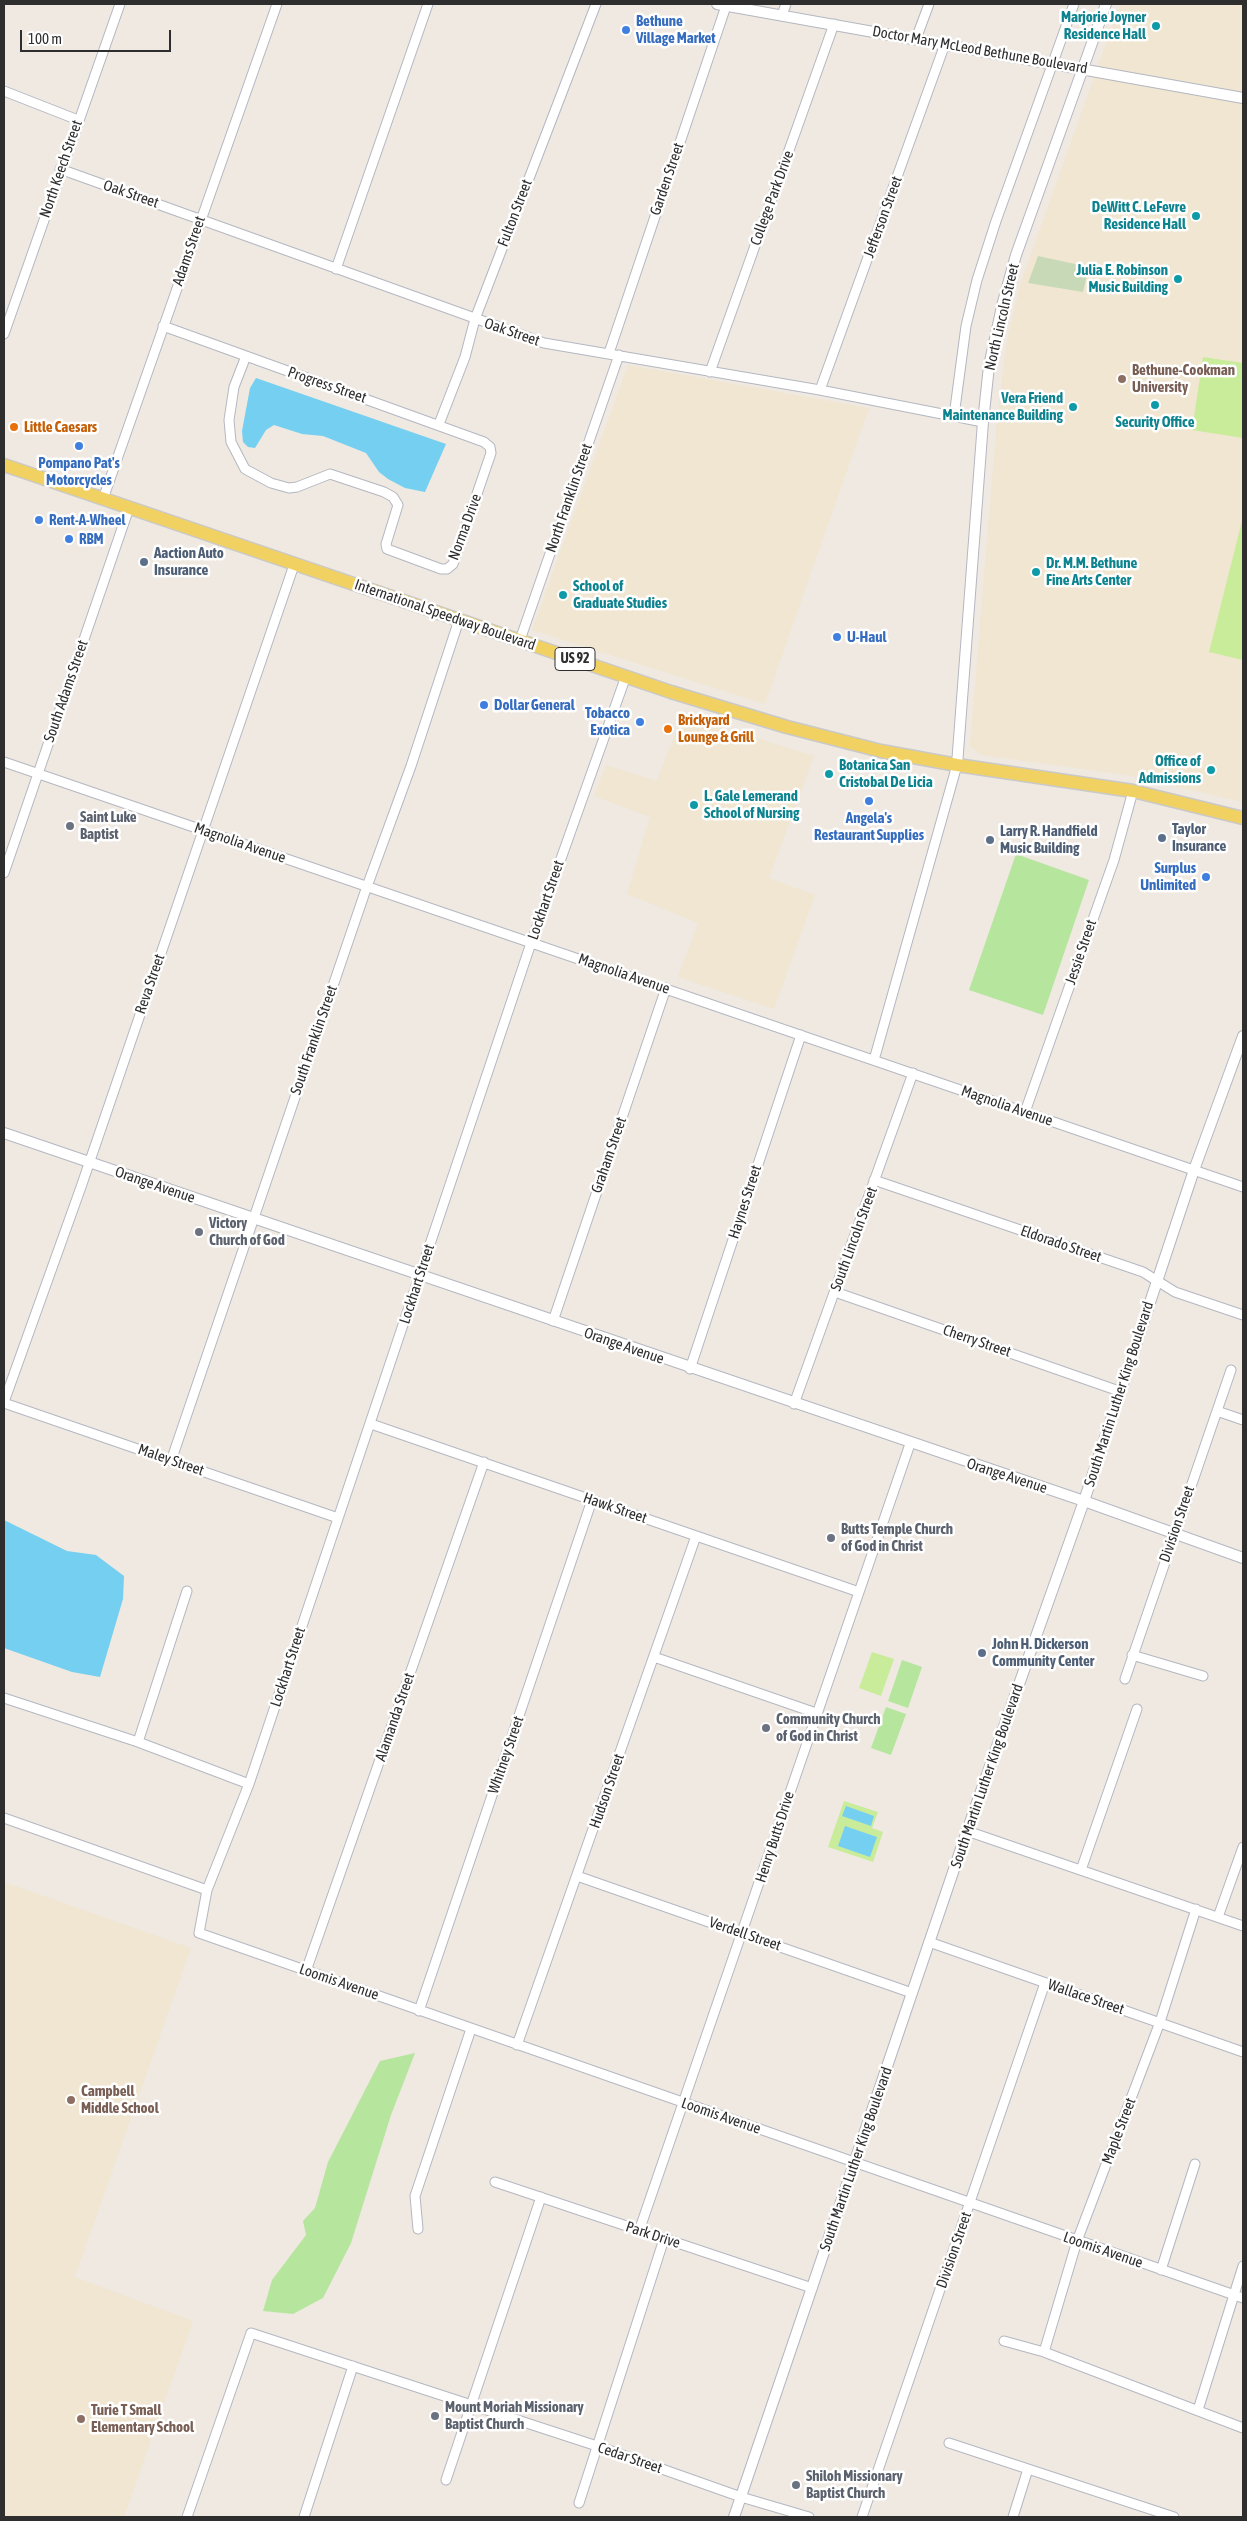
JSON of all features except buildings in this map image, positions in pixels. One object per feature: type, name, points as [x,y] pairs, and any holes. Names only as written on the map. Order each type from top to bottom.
[{"type":"main road","name":"International Speedway Boulevard","points":[[4,465],[294,565],[626,676],[787,727],[881,751],[957,765],[1133,791],[1243,818]]},
{"type":"street","name":"North Keech Street","points":[[4,334],[60,169],[120,4]]},
{"type":"street","name":"Adams Street","points":[[103,500],[278,4]]},
{"type":"street","points":[[336,269],[428,4]]},
{"type":"street","name":"Fulton Street","points":[[438,424],[464,357],[475,319],[596,4]]},
{"type":"street","points":[[782,15],[786,4]]},
{"type":"street","points":[[916,39],[929,4]]},
{"type":"street","name":"North Lincoln Street","points":[[954,416],[966,326],[977,280],[1074,4]]},
{"type":"street","name":"North Lincoln Street","points":[[957,765],[983,422],[989,366],[1003,302],[1016,255],[1106,4]]},
{"type":"street","name":"Doctor Mary McLeod Bethune Boulevard","points":[[721,5],[1084,68],[1243,98]]},
{"type":"street","name":"Garden Street","points":[[609,353],[721,5]]},
{"type":"street","name":"College Park Drive","points":[[710,372],[834,24]]},
{"type":"street","name":"Jefferson Street","points":[[820,390],[946,44]]},
{"type":"street","points":[[4,91],[78,120]]},
{"type":"street","name":"Oak Street","points":[[60,169],[544,343],[820,390],[983,422]]},
{"type":"street","name":"Progress Street","points":[[163,326],[438,424],[484,442],[490,447]]},
{"type":"street","name":"North Franklin Street","points":[[520,640],[619,355]]},
{"type":"street","name":"Norma Drive","points":[[246,356],[234,387],[229,420],[231,442],[245,469],[271,483],[289,488],[297,487],[323,475],[330,474],[384,492],[393,497],[398,505],[386,544],[387,549],[440,569],[448,569],[454,564],[491,453],[490,447]]},
{"type":"street","name":"South Adams Street","points":[[4,873],[129,508]]},
{"type":"street","name":"Reva Street","points":[[4,1402],[89,1162],[294,565]]},
{"type":"street","name":"South Franklin Street","points":[[171,1461],[367,886],[412,766],[460,620]]},
{"type":"street","name":"Lockhart Street","points":[[199,1933],[207,1890],[250,1784],[531,943],[626,676]]},
{"type":"street","name":"Magnolia Avenue","points":[[4,762],[1243,1187]]},
{"type":"street","points":[[874,1060],[957,765]]},
{"type":"street","name":"Jessie Street","points":[[1025,1112],[1114,860],[1133,791]]},
{"type":"street","name":"Graham Street","points":[[553,1321],[666,988]]},
{"type":"street","name":"Haynes Street","points":[[690,1369],[801,1035]]},
{"type":"street","name":"South Martin Luther King Boulevard","points":[[734,2517],[967,1831],[1084,1501],[1156,1280],[1243,1036]]},
{"type":"street","name":"South Lincoln Street","points":[[794,1404],[913,1074]]},
{"type":"street","name":"Orange Avenue","points":[[4,1133],[910,1444],[1084,1501],[1243,1558]]},
{"type":"street","name":"Eldorado Street","points":[[874,1180],[1143,1272],[1175,1292],[1243,1315]]},
{"type":"street","name":"Cherry Street","points":[[835,1292],[1119,1390]]},
{"type":"street","name":"Division Street","points":[[1125,1679],[1231,1370]]},
{"type":"street","name":"Maley Street","points":[[4,1402],[338,1518]]},
{"type":"street","points":[[1217,1411],[1243,1420]]},
{"type":"street","name":"Hawk Street","points":[[371,1424],[859,1592]]},
{"type":"street","name":"Henry Butts Drive","points":[[639,2231],[910,1444]]},
{"type":"street","name":"Alamanda Street","points":[[306,1971],[484,1462]]},
{"type":"street","name":"Whitney Street","points":[[419,2011],[592,1500]]},
{"type":"street","name":"Hudson Street","points":[[518,2045],[696,1536]]},
{"type":"street","points":[[138,1742],[187,1591]]},
{"type":"street","points":[[1132,1655],[1203,1676]]},
{"type":"street","points":[[654,1658],[816,1713]]},
{"type":"street","points":[[4,1698],[138,1742],[250,1784]]},
{"type":"street","points":[[1081,1870],[1136,1709]]},
{"type":"street","points":[[4,1818],[207,1890]]},
{"type":"street","points":[[967,1831],[1243,1926]]},
{"type":"street","points":[[1218,1917],[1243,1847]]},
{"type":"street","name":"Verdell Street","points":[[577,1876],[912,1993]]},
{"type":"street","name":"Maple Street","points":[[1044,2352],[1077,2241],[1160,2022],[1196,1909]]},
{"type":"street","name":"Loomis Avenue","points":[[199,1933],[684,2104],[971,2201],[1077,2241],[1243,2298]]},
{"type":"street","name":"Wallace Street","points":[[929,1942],[1243,2052]]},
{"type":"street","name":"Division Street","points":[[862,2517],[1045,1983]]},
{"type":"street","points":[[418,2229],[415,2196],[472,2029]]},
{"type":"street","points":[[1161,2270],[1195,2164]]},
{"type":"street","name":"Park Drive","points":[[494,2182],[812,2288]]},
{"type":"street","points":[[446,2480],[541,2197]]},
{"type":"street","points":[[579,2503],[664,2239]]},
{"type":"street","points":[[1198,2410],[1243,2266]]},
{"type":"street","name":"Cedar Street","points":[[187,2517],[251,2333],[597,2446],[741,2497],[809,2517]]},
{"type":"street","points":[[1004,2342],[1044,2352],[1243,2428]]},
{"type":"street","points":[[304,2517],[353,2366]]},
{"type":"street","points":[[949,2443],[1174,2517]]},
{"type":"street","points":[[1013,2517],[1028,2469]]},
{"type":"shaded area","name":"Bethune-Cookman University","points":[[1120,4],[1243,4],[1243,802],[1125,775],[981,755],[970,746],[997,419],[1007,340],[1021,282]]},
{"type":"shaded area","points":[[628,365],[869,408],[765,704],[532,630]]},
{"type":"shaded area","points":[[682,715],[814,756],[769,878],[815,895],[774,1009],[678,977],[698,923],[627,894],[650,817],[594,796],[606,765],[657,781]]},
{"type":"shaded area","points":[[4,1882],[191,1948],[75,2277],[193,2321],[124,2517],[4,2517]]},
{"type":"green space","points":[[1038,256],[1089,267],[1083,292],[1028,283]]},
{"type":"green space","points":[[1203,357],[1243,363],[1243,438],[1192,430]]},
{"type":"green space","points":[[1243,517],[1243,660],[1209,652]]},
{"type":"green space","points":[[1016,854],[1089,880],[1043,1015],[969,990]]},
{"type":"green space","points":[[872,1652],[894,1659],[881,1696],[859,1688]]},
{"type":"green space","points":[[902,1660],[922,1667],[908,1708],[888,1701]]},
{"type":"green space","points":[[886,1707],[906,1714],[891,1755],[871,1748]]},
{"type":"green space","points":[[844,1801],[878,1812],[872,1828],[883,1832],[873,1862],[828,1847]]},
{"type":"green space","points":[[415,2053],[391,2115],[351,2243],[323,2298],[293,2314],[263,2311],[272,2280],[306,2235],[303,2221],[315,2208],[328,2162],[380,2061]]},
{"type":"water","points":[[256,378],[446,444],[425,492],[405,488],[388,479],[379,472],[366,453],[323,436],[302,434],[274,425],[266,430],[255,448],[248,447],[243,442],[242,431],[250,388]]},
{"type":"water","points":[[4,1520],[67,1551],[96,1555],[124,1576],[123,1599],[100,1677],[72,1672],[4,1648]]},
{"type":"water","points":[[846,1806],[874,1816],[871,1826],[842,1816]]},
{"type":"water","points":[[845,1826],[877,1837],[870,1857],[838,1846]]},
{"type":"place","name":"Marjorie Joyner Residence Hall","points":[[1156,26]]},
{"type":"place","name":"Bethune Village Market","points":[[626,30]]},
{"type":"place","name":"DeWitt C. LeFevre Residence Hall","points":[[1196,216]]},
{"type":"place","name":"Julia E. Robinson Music Building","points":[[1178,279]]},
{"type":"place","name":"Bethune-Cookman University","points":[[1122,379]]},
{"type":"place","name":"Security Office","points":[[1155,405]]},
{"type":"place","name":"Vera Friend Maintenance Building","points":[[1073,407]]},
{"type":"place","name":"Little Caesars","points":[[14,427]]},
{"type":"place","name":"Pompano Pat's Motorcycles","points":[[79,446]]},
{"type":"place","name":"Rent-A-Wheel","points":[[39,520]]},
{"type":"place","name":"RBM","points":[[69,539]]},
{"type":"place","name":"Aaction Auto Insurance","points":[[144,562]]},
{"type":"place","name":"Dr. M.M. Bethune Fine Arts Center","points":[[1036,572]]},
{"type":"place","name":"School of Graduate Studies","points":[[563,595]]},
{"type":"place","name":"U-Haul","points":[[837,637]]},
{"type":"place","name":"Dollar General","points":[[484,705]]},
{"type":"place","name":"Tobacco Exotica","points":[[640,722]]},
{"type":"place","name":"Brickyard Lounge & Grill","points":[[668,729]]},
{"type":"place","name":"Office of Admissions","points":[[1211,770]]},
{"type":"place","name":"Botanica San Cristobal De Licia","points":[[829,774]]},
{"type":"place","name":"Angela's Restaurant Supplies","points":[[869,801]]},
{"type":"place","name":"L. Gale Lemerand School of Nursing","points":[[694,805]]},
{"type":"place","name":"Saint Luke Baptist","points":[[70,826]]},
{"type":"place","name":"Taylor Insurance","points":[[1162,838]]},
{"type":"place","name":"Larry R. Handfield Music Building","points":[[990,840]]},
{"type":"place","name":"Surplus Unlimited","points":[[1206,877]]},
{"type":"place","name":"Victory Church of God","points":[[199,1232]]},
{"type":"place","name":"Butts Temple Church of God in Christ","points":[[831,1538]]},
{"type":"place","name":"John H. Dickerson Community Center","points":[[982,1653]]},
{"type":"place","name":"Community Church of God in Christ","points":[[766,1728]]},
{"type":"place","name":"Campbell Middle School","points":[[71,2100]]},
{"type":"place","name":"Mount Moriah Missionary Baptist Church","points":[[435,2416]]},
{"type":"place","name":"Turie T Small Elementary School","points":[[81,2419]]},
{"type":"place","name":"Shiloh Missionary Baptist Church","points":[[796,2485]]}]
